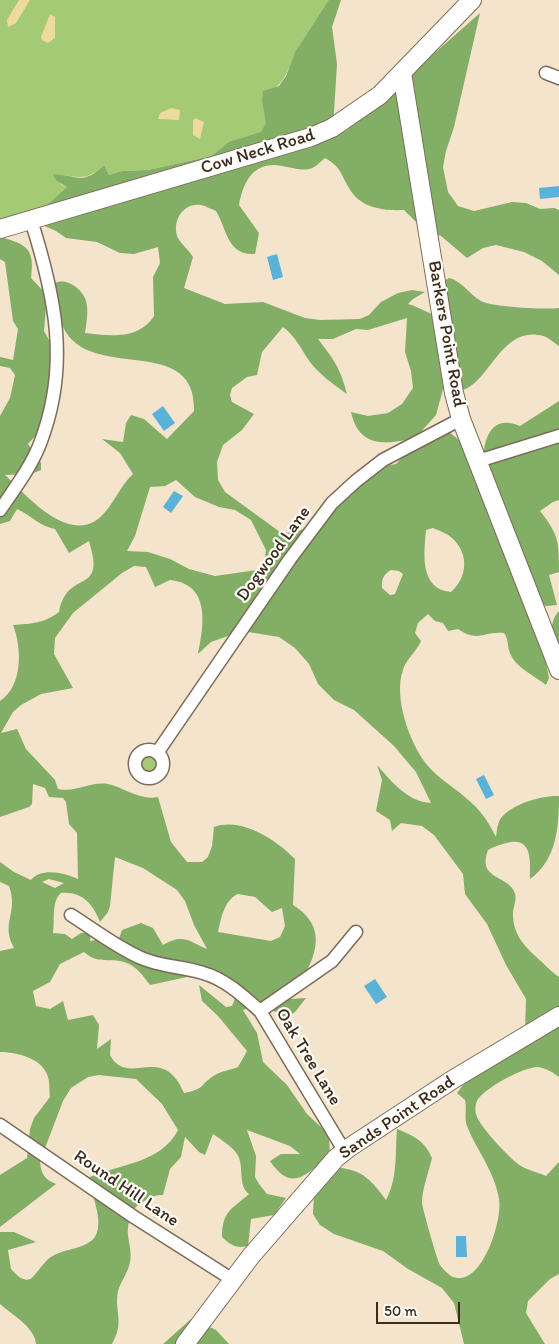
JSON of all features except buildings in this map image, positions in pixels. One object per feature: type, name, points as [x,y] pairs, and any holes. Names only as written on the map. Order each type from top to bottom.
[{"type":"main road","name":"Cow Neck Road","points":[[0,229],[311,137],[332,128],[365,107],[472,0]]},
{"type":"main road","name":"Barkers Point Road","points":[[402,72],[449,368],[461,419],[559,670]]},
{"type":"main road","name":"Sands Point Road","points":[[185,1344],[232,1280],[315,1180],[344,1152],[452,1080],[559,1016]]},
{"type":"street","points":[[546,73],[559,78]]},
{"type":"street","points":[[0,510],[30,464],[42,441],[52,401],[58,357],[56,311],[47,271],[31,220]]},
{"type":"street","name":"Dogwood Lane","points":[[157,753],[290,559],[332,503],[356,480],[383,460],[461,419]]},
{"type":"street","points":[[478,461],[559,436]]},
{"type":"street","name":"Oak Tree Lane","points":[[71,915],[138,957],[156,964],[213,977],[242,995],[260,1011],[344,1152]]},
{"type":"street","points":[[260,1011],[327,965],[356,932]]},
{"type":"street","name":"Round Hill Lane","points":[[0,1125],[134,1217],[232,1280]]},
{"type":"green space","points":[[0,0],[332,0],[304,38],[281,83],[271,90],[273,132],[212,156],[148,170],[122,171],[109,175],[104,165],[91,175],[80,177],[52,174],[62,185],[67,187],[44,210],[0,229]]},
{"type":"green space","points":[[329,0],[341,0],[332,27],[337,64],[333,128],[346,131],[480,13],[443,167],[448,192],[458,206],[474,211],[512,202],[526,203],[540,209],[554,208],[559,210],[559,275],[542,261],[524,252],[496,245],[483,248],[467,258],[441,236],[420,226],[404,210],[380,209],[359,200],[349,188],[338,168],[325,158],[309,169],[272,165],[264,166],[257,170],[247,181],[243,188],[239,205],[259,233],[255,254],[239,251],[233,246],[216,211],[205,206],[195,205],[184,210],[177,220],[176,232],[181,243],[193,257],[184,288],[225,304],[263,302],[305,318],[320,320],[360,319],[369,315],[381,302],[398,293],[412,290],[425,292],[408,304],[441,317],[444,281],[449,278],[458,282],[481,301],[487,303],[519,308],[559,308],[559,346],[543,336],[526,335],[513,341],[501,351],[481,376],[470,386],[458,391],[443,389],[436,415],[419,434],[448,431],[483,460],[485,443],[491,430],[496,425],[510,423],[520,426],[559,401],[559,500],[540,511],[551,526],[557,539],[559,553],[559,572],[549,575],[557,605],[546,606],[539,601],[543,649],[549,678],[546,685],[516,663],[510,653],[504,633],[476,636],[458,629],[448,631],[443,623],[435,621],[428,614],[418,623],[415,633],[421,641],[404,666],[400,681],[400,693],[405,720],[421,757],[437,775],[480,811],[496,837],[501,818],[512,809],[528,801],[559,796],[555,842],[546,862],[539,871],[530,879],[529,854],[527,848],[518,842],[499,845],[488,850],[486,866],[489,871],[514,891],[516,897],[513,911],[514,922],[518,935],[531,952],[559,977],[559,1011],[525,1030],[526,999],[506,965],[487,924],[465,894],[463,874],[434,835],[422,826],[401,823],[392,831],[390,820],[376,811],[382,780],[377,765],[408,795],[423,802],[431,803],[416,772],[394,746],[354,710],[334,700],[318,684],[309,664],[295,648],[279,637],[242,631],[211,642],[198,654],[203,619],[202,608],[193,589],[183,583],[170,580],[155,587],[146,567],[134,566],[122,573],[73,613],[55,638],[54,654],[73,688],[41,694],[21,705],[13,712],[1,733],[17,729],[26,749],[55,780],[58,789],[65,790],[95,784],[108,784],[139,796],[158,797],[171,842],[187,862],[202,862],[208,857],[212,846],[214,827],[225,825],[236,825],[258,832],[295,859],[293,905],[306,915],[313,926],[316,938],[311,962],[290,999],[306,998],[295,1012],[285,1019],[276,1012],[266,1008],[254,1007],[243,1010],[257,1033],[263,1062],[287,1085],[307,1114],[322,1128],[329,1138],[330,1156],[307,1174],[293,1178],[285,1177],[270,1161],[281,1154],[300,1154],[290,1146],[247,1130],[256,1156],[255,1177],[259,1184],[267,1194],[286,1198],[274,1215],[251,1219],[248,1246],[237,1247],[222,1237],[222,1228],[229,1211],[249,1194],[243,1186],[241,1164],[237,1154],[213,1134],[205,1155],[199,1152],[185,1137],[181,1157],[170,1169],[163,1195],[149,1198],[130,1212],[128,1232],[131,1258],[128,1270],[118,1291],[119,1323],[112,1344],[36,1344],[32,1332],[0,1304],[0,1232],[14,1232],[36,1242],[8,1250],[11,1269],[22,1278],[30,1279],[51,1257],[60,1252],[86,1244],[96,1236],[98,1229],[97,1211],[86,1179],[150,1156],[161,1150],[178,1130],[162,1104],[136,1079],[99,1075],[88,1077],[71,1088],[63,1101],[40,1161],[44,1176],[56,1184],[0,1227],[0,1175],[27,1158],[30,1129],[34,1118],[50,1097],[48,1077],[41,1065],[28,1057],[0,1052],[0,951],[14,948],[9,931],[12,896],[9,886],[0,882],[0,862],[14,872],[31,880],[35,876],[47,872],[60,873],[78,879],[77,833],[69,824],[66,802],[63,798],[49,797],[45,788],[33,784],[32,804],[29,807],[0,817],[0,701],[8,694],[17,676],[19,655],[13,625],[38,622],[48,619],[59,612],[66,593],[91,575],[94,562],[89,541],[69,553],[55,529],[49,528],[22,511],[17,509],[10,521],[0,524],[0,416],[10,398],[15,375],[10,368],[0,366],[0,357],[13,360],[18,329],[13,321],[5,262],[0,259],[0,237],[23,245],[30,254],[32,260],[31,278],[47,295],[44,331],[49,340],[53,355],[39,432],[28,444],[41,463],[41,470],[31,474],[5,475],[26,496],[52,517],[66,523],[80,525],[93,522],[106,511],[133,474],[120,453],[102,439],[123,442],[126,423],[131,415],[144,419],[167,439],[194,411],[190,386],[176,371],[156,363],[109,356],[86,350],[69,336],[56,302],[55,283],[69,283],[82,293],[86,301],[85,333],[123,335],[140,329],[148,324],[154,316],[153,277],[160,263],[158,247],[134,254],[120,253],[97,242],[66,238],[56,231],[31,220],[67,187],[57,181],[52,174],[80,178],[90,175],[104,165],[109,175],[122,171],[148,170],[212,156],[229,142],[261,132],[266,123],[262,100],[263,91],[279,86],[286,76],[295,52]],"holes":[[[407,318],[405,352],[411,371],[413,388],[402,404],[388,413],[368,416],[351,412],[355,424],[367,438],[384,442],[415,438],[410,449],[396,464],[385,466],[335,495],[312,525],[294,533],[280,532],[225,492],[218,480],[217,462],[223,445],[242,430],[254,414],[232,402],[230,395],[232,388],[247,377],[257,375],[262,352],[283,327],[295,339],[318,371],[347,394],[336,364],[318,339],[333,339],[356,329],[368,330]],[[176,480],[195,497],[219,507],[235,510],[251,520],[266,550],[264,564],[257,570],[215,576],[189,569],[170,559],[148,552],[127,551],[135,536],[150,487],[165,486]],[[433,528],[444,533],[459,546],[464,559],[463,573],[451,592],[433,584],[428,577],[425,559],[426,530]],[[391,570],[399,571],[403,574],[395,594],[390,595],[382,588],[383,579]],[[115,857],[143,868],[177,890],[185,901],[194,925],[207,949],[186,939],[176,939],[163,945],[153,928],[141,923],[122,930],[119,939],[121,950],[101,939],[90,941],[91,933],[81,933],[72,939],[65,934],[53,933],[55,906],[61,893],[75,894],[86,900],[100,922],[108,912]],[[49,879],[64,883],[55,888],[42,882]],[[238,894],[255,897],[272,912],[282,908],[285,926],[280,937],[271,941],[218,932],[220,921],[229,901]],[[84,952],[95,959],[115,960],[131,965],[140,972],[150,985],[187,977],[205,970],[217,986],[234,993],[236,996],[232,1006],[226,1007],[199,985],[202,1001],[218,1016],[247,1051],[238,1067],[217,1074],[200,1088],[184,1093],[175,1078],[166,1070],[156,1067],[126,1068],[117,1064],[110,1055],[111,1039],[97,1049],[99,1025],[93,1015],[68,1020],[63,1001],[50,1009],[36,1006],[33,991],[50,982],[60,964]]]},
{"type":"green space","points":[[559,611],[559,651],[552,626],[555,616]]},
{"type":"green space","points":[[149,754],[156,757],[159,764],[156,771],[149,774],[142,771],[139,764],[142,757]]},
{"type":"green space","points":[[559,1023],[559,1077],[550,1071],[538,1067],[524,1070],[506,1078],[489,1089],[478,1099],[475,1109],[478,1119],[488,1134],[521,1166],[546,1176],[559,1162],[559,1274],[550,1279],[528,1301],[526,1313],[545,1344],[464,1344],[454,1303],[442,1288],[408,1269],[383,1251],[334,1234],[320,1225],[313,1214],[314,1195],[339,1168],[361,1174],[386,1200],[394,1174],[397,1129],[409,1134],[426,1147],[432,1158],[424,1186],[422,1203],[440,1265],[451,1276],[462,1278],[472,1273],[488,1251],[497,1222],[499,1199],[494,1180],[467,1126],[465,1100],[457,1093],[466,1081]]},
{"type":"green space","points":[[191,1319],[189,1330],[201,1323],[216,1330],[229,1344],[163,1344]]},
{"type":"sand","points":[[19,0],[30,0],[16,23],[8,27],[7,20]]},
{"type":"sand","points":[[50,14],[55,17],[55,38],[48,43],[42,40],[41,37]]},
{"type":"sand","points":[[171,108],[180,110],[179,120],[158,119],[160,113]]},
{"type":"sand","points":[[195,118],[204,122],[200,139],[193,135],[193,121]]},
{"type":"water","points":[[559,186],[559,197],[540,199],[539,188]]},
{"type":"water","points":[[277,254],[283,277],[273,280],[267,257]]},
{"type":"water","points":[[163,406],[175,423],[164,431],[152,414]]},
{"type":"water","points":[[174,491],[183,496],[171,513],[163,507]]},
{"type":"water","points":[[484,775],[494,795],[486,799],[476,779]]},
{"type":"water","points":[[375,979],[387,997],[376,1004],[364,986]]},
{"type":"water","points":[[456,1236],[466,1236],[467,1257],[456,1257]]}]
